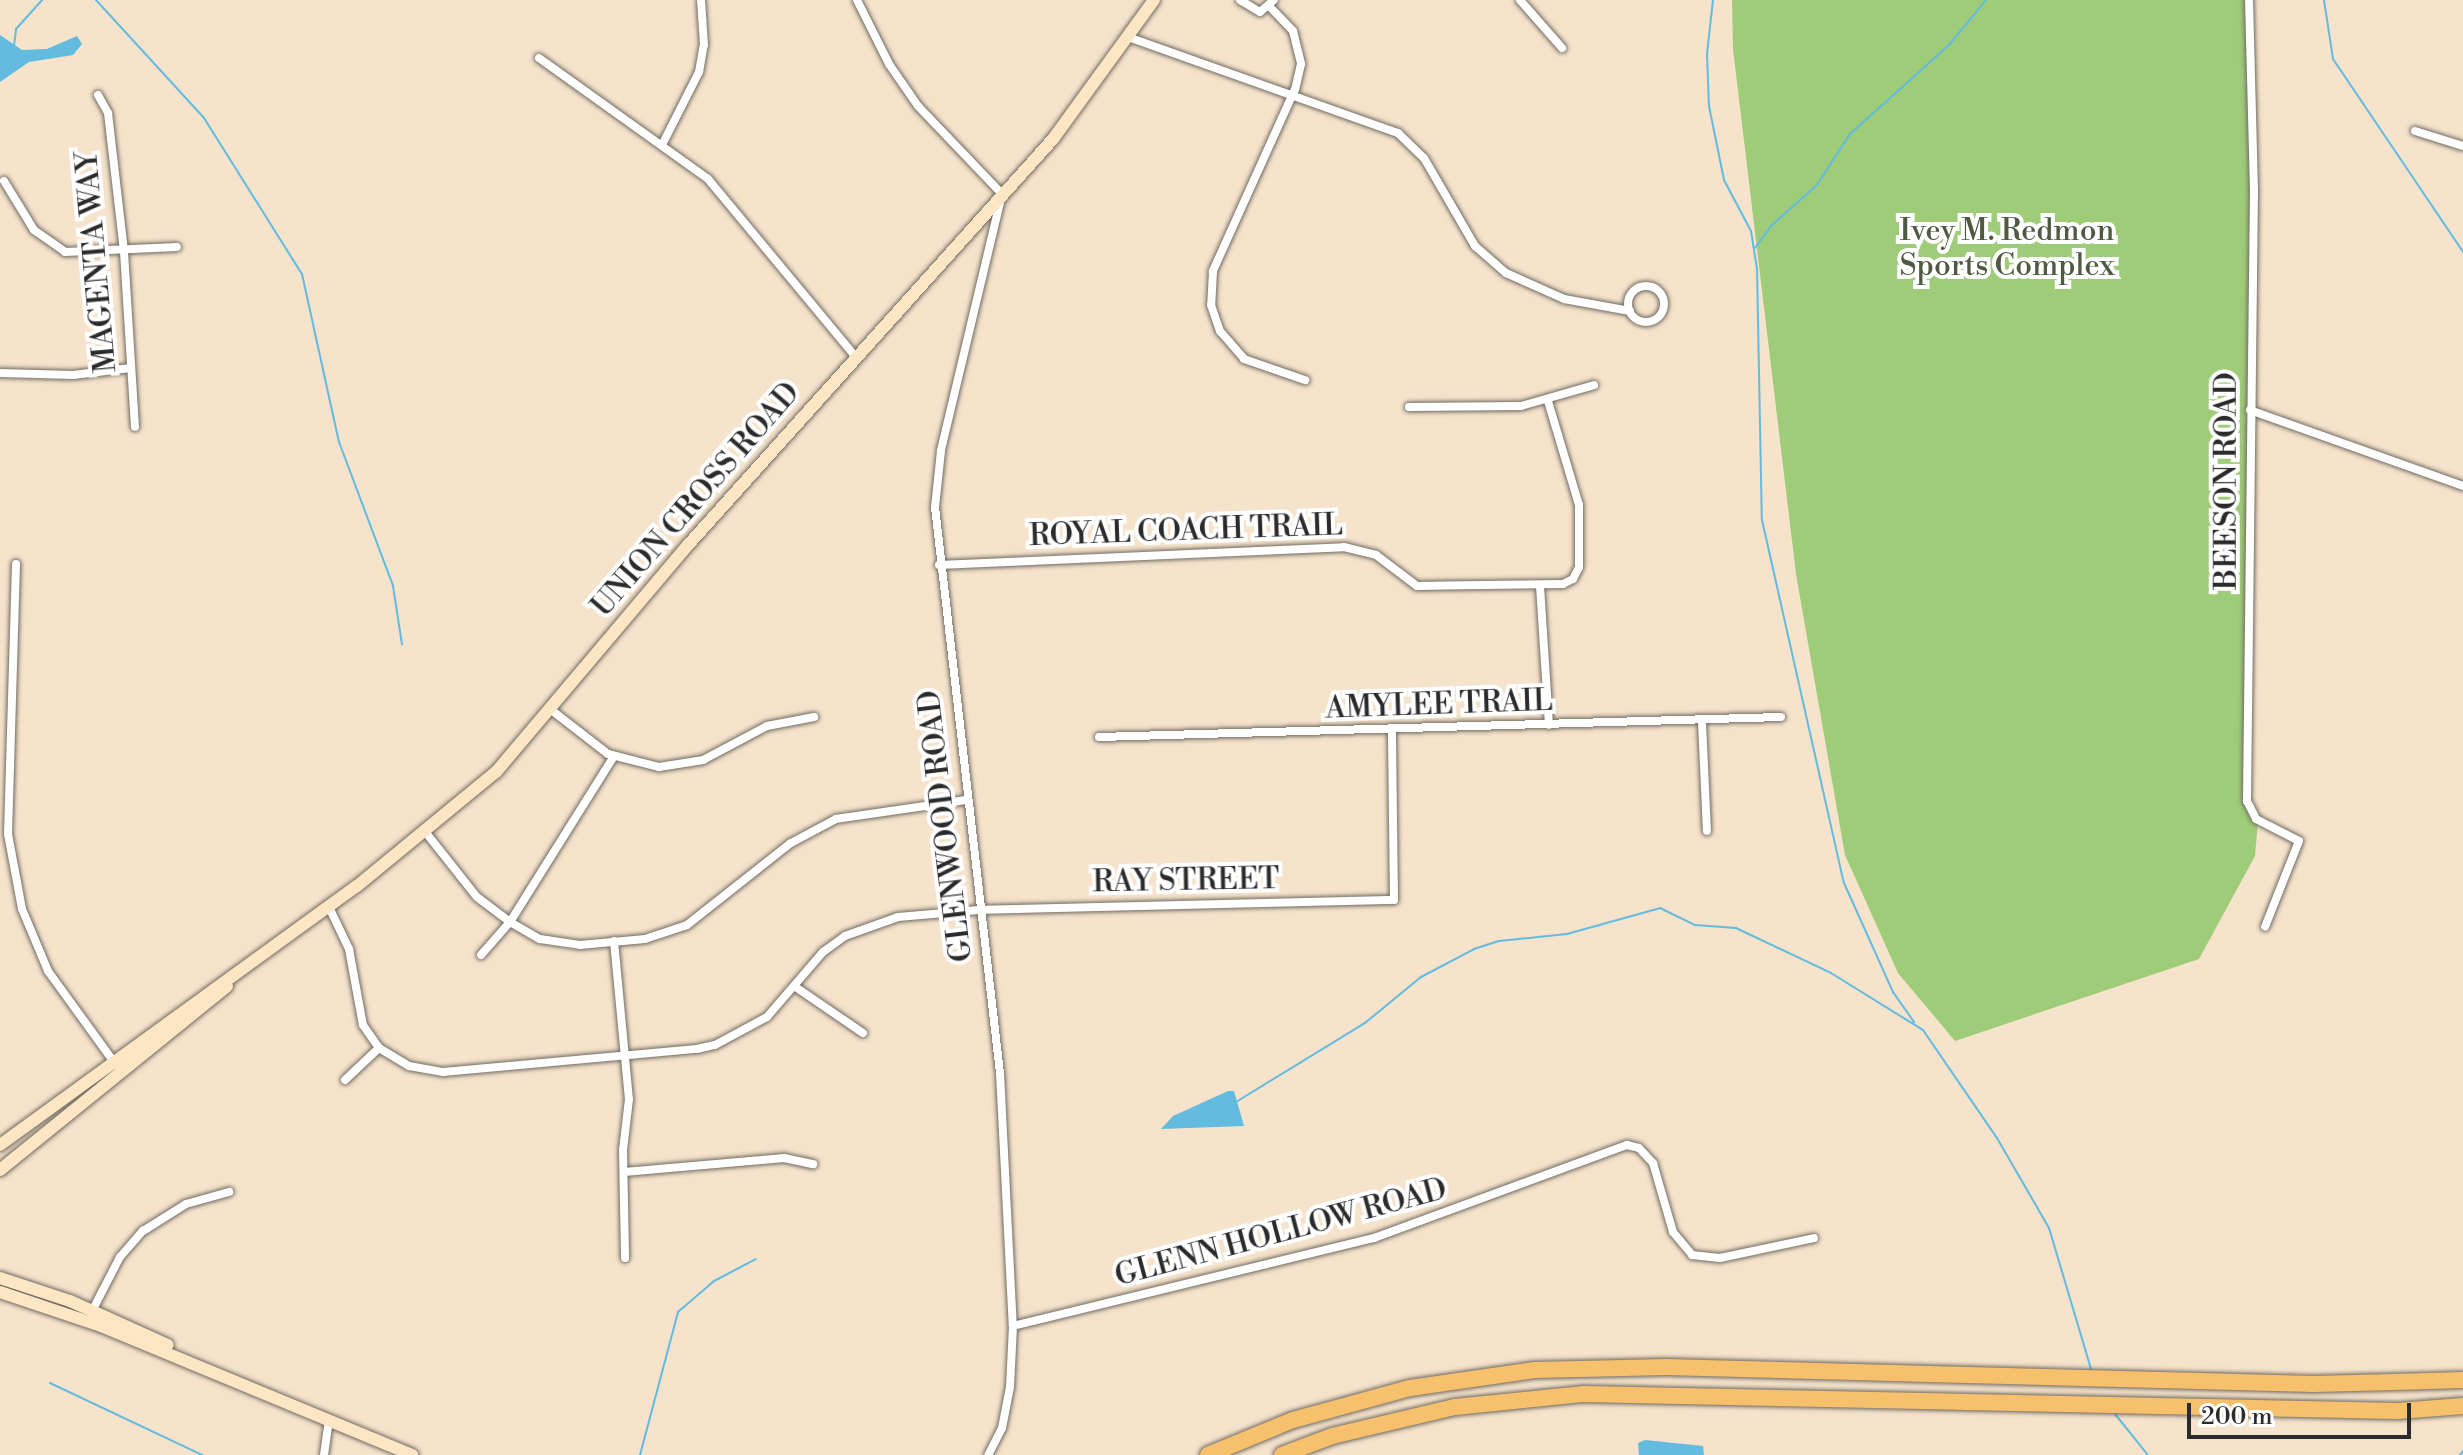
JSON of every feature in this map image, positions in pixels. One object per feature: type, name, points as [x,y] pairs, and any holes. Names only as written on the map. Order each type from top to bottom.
[{"type":"highway","points":[[1208,1455],[1293,1420],[1410,1388],[1535,1370],[1666,1367],[2314,1384],[2463,1380]]},
{"type":"highway","points":[[1282,1455],[1332,1436],[1455,1407],[1584,1394],[2398,1411],[2463,1406]]},
{"type":"main road","name":"UNION CROSS ROAD","points":[[0,1145],[117,1067],[427,834],[496,772],[855,356],[1088,97],[1154,0]]},
{"type":"main road","name":"UNION CROSS ROAD","points":[[0,1170],[117,1067]]},
{"type":"main road","points":[[0,1278],[412,1455]]},
{"type":"main road","points":[[0,1292],[89,1315]]},
{"type":"street","points":[[663,143],[688,104],[699,72],[704,45],[701,0]]},
{"type":"street","points":[[857,0],[889,64],[918,106],[1002,194]]},
{"type":"street","points":[[1240,0],[1254,11],[1272,3],[1285,20],[1298,47],[1301,64],[1293,94],[1213,271],[1210,291],[1220,331],[1237,352],[1266,369],[1305,380]]},
{"type":"street","points":[[1520,0],[1562,48]]},
{"type":"street","name":"BEESON ROAD","points":[[2249,0],[2254,191],[2247,801],[2256,819],[2299,841],[2265,927]]},
{"type":"street","points":[[1128,37],[1398,133],[1424,158],[1475,246],[1506,273],[1564,299],[1630,311],[1643,322],[1654,320],[1664,300],[1652,287],[1640,287],[1629,299],[1630,311]]},
{"type":"street","points":[[539,58],[663,143],[727,199],[855,356]]},
{"type":"street","name":"MAGENTA WAY","points":[[98,95],[108,113],[124,252],[135,427]]},
{"type":"street","points":[[2415,131],[2463,146]]},
{"type":"street","points":[[4,181],[47,243],[90,255],[177,247]]},
{"type":"street","name":"GLENWOOD ROAD","points":[[988,1455],[1002,1428],[1010,1387],[1013,1326],[1000,1073],[939,565],[935,507],[941,451],[1002,194]]},
{"type":"street","points":[[0,373],[73,375],[131,368]]},
{"type":"street","points":[[1409,407],[1548,401],[1594,385]]},
{"type":"street","name":"ROYAL COACH TRAIL","points":[[939,565],[1344,547],[1376,555],[1417,586],[1540,586],[1573,579],[1580,545],[1575,485],[1548,401]]},
{"type":"street","points":[[2250,410],[2463,486]]},
{"type":"street","points":[[16,564],[7,788],[15,873],[24,914],[48,971],[117,1067]]},
{"type":"street","points":[[1540,586],[1549,725]]},
{"type":"street","points":[[550,709],[614,756],[648,766],[681,765],[713,756],[767,726],[814,717]]},
{"type":"street","name":"AMYLEE TRAIL","points":[[1099,737],[1702,722],[1781,717]]},
{"type":"street","points":[[1702,722],[1707,831]]},
{"type":"street","name":"RAY STREET","points":[[379,1048],[409,1066],[443,1072],[715,1045],[767,1017],[797,988],[823,952],[852,933],[898,917],[979,910],[1394,900],[1392,731]]},
{"type":"street","points":[[481,955],[510,922],[614,756]]},
{"type":"street","points":[[427,834],[477,897],[510,922],[553,942],[614,941],[658,936],[702,917],[791,843],[823,824],[966,800]]},
{"type":"street","points":[[329,907],[349,949],[358,1012],[379,1048],[345,1080]]},
{"type":"street","points":[[614,941],[629,1099],[624,1172],[625,1258]]},
{"type":"street","points":[[797,988],[863,1033]]},
{"type":"street","name":"GLENN HOLLOW ROAD","points":[[1013,1326],[1390,1234],[1627,1145],[1639,1148],[1653,1163],[1673,1232],[1692,1255],[1720,1258],[1814,1238]]},
{"type":"street","points":[[624,1172],[784,1158],[813,1164]]},
{"type":"street","points":[[89,1315],[120,1257],[143,1231],[186,1204],[229,1192]]},
{"type":"street","points":[[324,1455],[329,1419]]},
{"type":"green space","name":"Ivey M. Redmon Sports Complex","points":[[1732,0],[2249,0],[2254,191],[2247,801],[2258,821],[2255,856],[2199,959],[1955,1041],[1898,973],[1845,855],[1796,574],[1733,49]]},
{"type":"water","points":[[0,35],[22,50],[47,49],[77,36],[82,44],[73,55],[29,62],[0,82]]},
{"type":"water","points":[[1234,1091],[1244,1126],[1161,1129],[1173,1116]]},
{"type":"water","points":[[1645,1440],[1703,1446],[1704,1455],[1639,1455],[1638,1443]]},
{"type":"waterway","points":[[14,46],[16,29],[42,0]]},
{"type":"waterway","points":[[96,0],[204,118],[302,274],[339,442],[393,586],[402,644]]},
{"type":"waterway","points":[[1713,0],[1707,54],[1709,106],[1724,180],[1751,231],[1757,268],[1762,520],[1844,883],[1893,992],[1914,1022]]},
{"type":"waterway","points":[[1755,248],[1772,225],[1816,186],[1850,134],[1949,45],[1986,0]]},
{"type":"waterway","points":[[2324,0],[2333,59],[2463,252]]},
{"type":"waterway","points":[[1236,1102],[1365,1023],[1421,977],[1474,949],[1499,941],[1567,934],[1660,908],[1695,925],[1736,928],[1831,973],[1923,1030],[1997,1138],[2049,1228],[2091,1369]]},
{"type":"waterway","points":[[640,1455],[678,1312],[714,1281],[756,1259]]},
{"type":"waterway","points":[[50,1383],[202,1455]]},
{"type":"waterway","points":[[2115,1414],[2148,1455]]},
{"type":"waterway","points":[[2460,1455],[2463,1451]]}]
